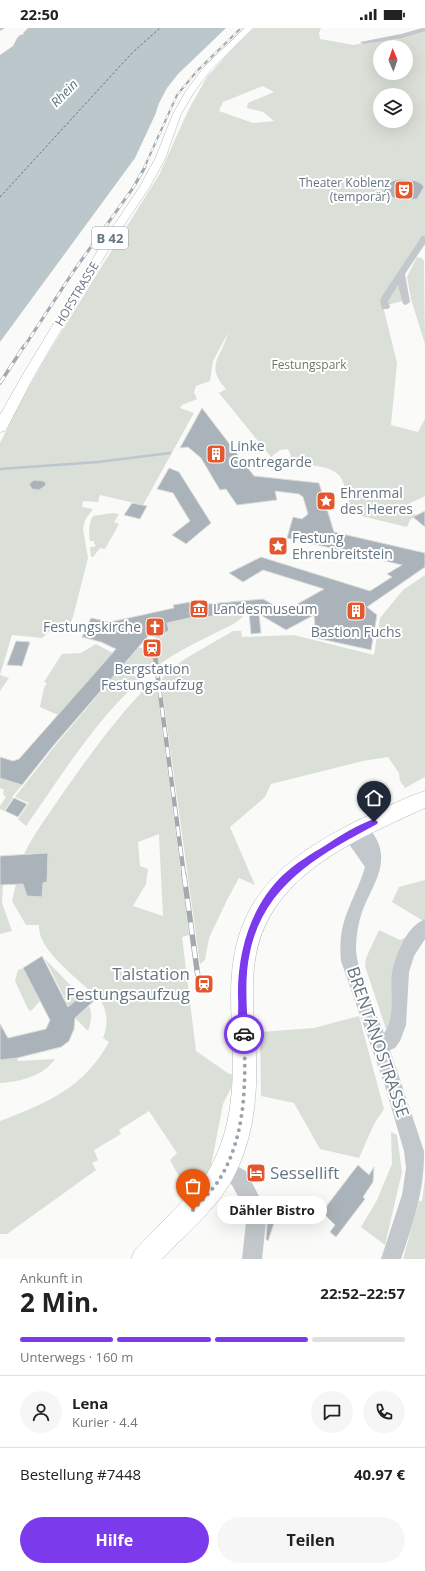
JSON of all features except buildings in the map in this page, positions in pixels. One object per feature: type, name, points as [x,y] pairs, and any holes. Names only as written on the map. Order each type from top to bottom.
[{"type":"main road","name":"HOFSTRASSE","points":[[0,428],[28,376],[94,267],[110,237],[144,188],[160,159],[185,98],[200,77],[249,28]]},
{"type":"main road","points":[[144,1259],[212,1189],[224,1170],[234,1144],[242,1113],[245,1077],[242,984],[245,952],[252,928],[266,903],[286,878],[307,860],[355,832],[425,798]]},
{"type":"street","points":[[363,42],[398,37],[425,29]]},
{"type":"street","points":[[385,307],[384,300],[386,296],[425,238]]},
{"type":"street","points":[[414,253],[425,256]]},
{"type":"street","points":[[386,296],[405,298],[401,272]]},
{"type":"street","name":"BRENTANOSTRASSE","points":[[355,832],[372,866],[354,912],[348,936],[347,950],[352,971],[380,1045],[410,1136],[416,1168],[412,1195],[390,1259]]},
{"type":"street","points":[[380,1045],[387,1044],[392,1040],[396,1030],[401,972],[406,954],[416,936],[425,927]]},
{"type":"street","points":[[224,1170],[239,1178],[257,1212],[252,1259]]},
{"type":"green space","name":"Festungspark","points":[[254,28],[321,28],[319,33],[320,39],[354,45],[373,41],[373,80],[413,80],[413,40],[378,40],[425,30],[425,236],[398,274],[403,301],[383,306],[397,363],[391,425],[418,432],[425,419],[425,496],[404,506],[416,515],[410,520],[407,527],[353,514],[345,487],[337,473],[324,467],[306,464],[283,463],[291,456],[288,449],[280,450],[271,457],[219,393],[226,389],[216,374],[215,367],[216,361],[228,333],[213,361],[210,381],[196,386],[194,392],[197,399],[182,405],[180,408],[194,413],[143,505],[100,495],[98,502],[83,501],[82,507],[93,509],[85,520],[83,529],[88,558],[73,617],[68,628],[57,625],[42,638],[12,635],[0,675],[0,443],[43,362],[159,175],[189,109],[207,77],[232,49]],"holes":[[[263,86],[274,92],[248,103],[247,108],[263,112],[274,121],[253,123],[219,111],[223,102]]]},
{"type":"green space","points":[[417,257],[422,258],[424,261],[425,344],[411,299],[407,277]]},
{"type":"green space","points":[[113,513],[119,514],[114,522],[119,524],[105,549],[100,548],[93,557],[91,557],[90,547],[94,547],[96,545],[94,544],[94,541],[90,541],[89,528],[91,519],[93,516]]},
{"type":"green space","points":[[425,575],[425,777],[405,788],[400,781],[399,773],[388,757],[363,761],[271,784],[265,797],[230,827],[255,885],[239,878],[209,938],[205,960],[200,964],[161,682],[165,673],[188,657],[233,631],[241,631],[242,637],[294,635],[374,655],[380,618],[403,590]]},
{"type":"green space","points":[[245,614],[234,623],[166,659],[133,687],[99,724],[26,826],[18,819],[29,803],[15,797],[54,747],[138,648],[148,647],[149,653],[160,652],[159,639],[170,630],[167,623],[189,618]]},
{"type":"green space","points":[[96,644],[113,653],[58,715],[40,707],[44,688],[47,683],[44,682],[62,654],[81,653]]},
{"type":"green space","points":[[0,675],[9,678],[0,691]]},
{"type":"green space","points":[[151,682],[156,682],[189,935],[182,937],[196,1051],[229,1074],[234,1074],[231,1088],[223,1104],[211,1166],[203,1181],[189,1195],[170,1160],[177,1153],[149,1111],[119,1130],[121,1134],[94,1150],[98,1160],[92,1163],[96,1170],[7,1234],[0,1234],[0,1121],[33,1108],[63,1092],[88,1071],[99,1058],[109,1042],[103,1038],[106,1028],[106,1017],[104,1007],[99,997],[97,998],[52,955],[40,935],[39,925],[26,925],[12,901],[16,884],[23,884],[27,896],[42,897],[43,883],[47,882],[48,853],[24,854],[65,790],[106,734]],"holes":[[[159,834],[163,916],[133,906],[146,884],[148,869],[140,866],[138,842]]]},
{"type":"green space","points":[[0,778],[22,785],[12,797],[13,798],[4,811],[0,809],[0,806],[6,797],[3,794],[4,790],[0,788]]},
{"type":"green space","points":[[425,880],[425,922],[392,902],[399,887]]},
{"type":"green space","points":[[0,885],[3,885],[2,903],[12,931],[0,934]]},
{"type":"green space","points":[[379,930],[400,940],[413,934],[388,1035],[365,966],[366,958]]},
{"type":"green space","points":[[45,959],[81,996],[69,1007]]},
{"type":"green space","points":[[23,968],[40,1001],[31,1011],[28,1009],[15,981],[18,970]]},
{"type":"green space","points":[[89,1006],[91,1018],[88,1031],[75,1018]]},
{"type":"green space","points":[[359,1016],[384,1109],[374,1124],[359,1158],[320,1149],[294,1103],[261,1096],[260,1032],[314,1028]]},
{"type":"green space","points":[[17,1058],[18,1061],[55,1059],[38,1074],[15,1081],[0,1083],[0,1060]]},
{"type":"green space","points":[[391,1132],[397,1135],[402,1172],[385,1245],[361,1227],[377,1200],[392,1164]]},
{"type":"green space","points":[[425,1179],[425,1259],[403,1259],[419,1201],[422,1201]]},
{"type":"water","name":"Rhein","points":[[28,28],[226,28],[178,74],[167,88],[135,158],[0,342],[0,55],[13,46],[17,38],[24,34],[23,33]]},
{"type":"waterway","points":[[0,469],[98,462],[170,453]]},
{"type":"ferry route","points":[[0,197],[132,53],[160,28]]},
{"type":"railway","points":[[144,168],[177,95],[197,71],[241,28]]},
{"type":"railway","points":[[24,347],[73,272],[133,188],[145,167]]},
{"type":"railway","points":[[0,383],[24,346]]},
{"type":"railway","points":[[154,648],[184,876]]},
{"type":"railway","points":[[184,875],[198,977]]},
{"type":"way so far","points":[[193,1210],[219,1180],[230,1156],[239,1128],[243,1106],[245,1077],[244,1034]]},
{"type":"place","name":"Theater Koblenz (temporär)","points":[[404,190]]},
{"type":"place","name":"Linke Contregarde","points":[[216,454]]},
{"type":"place","name":"Ehrenmal des Heeres","points":[[326,501]]},
{"type":"place","name":"Festung Ehrenbreitstein","points":[[278,546]]},
{"type":"place","name":"Landesmuseum","points":[[199,609]]},
{"type":"place","name":"Bastion Fuchs","points":[[356,611]]},
{"type":"place","name":"Festungskirche","points":[[155,627]]},
{"type":"place","name":"Bergstation Festungsaufzug","points":[[152,648]]},
{"type":"place","name":"Talstation Festungsaufzug","points":[[204,984]]},
{"type":"place","name":"Sessellift","points":[[256,1173]]},
{"type":"place","name":"Dähler Bistro","points":[[193,1210]]},
{"type":"route","points":[[244,1034],[242,984],[243,967],[245,952],[252,928],[259,914],[286,878],[307,860],[350,834],[374,822]]}]
